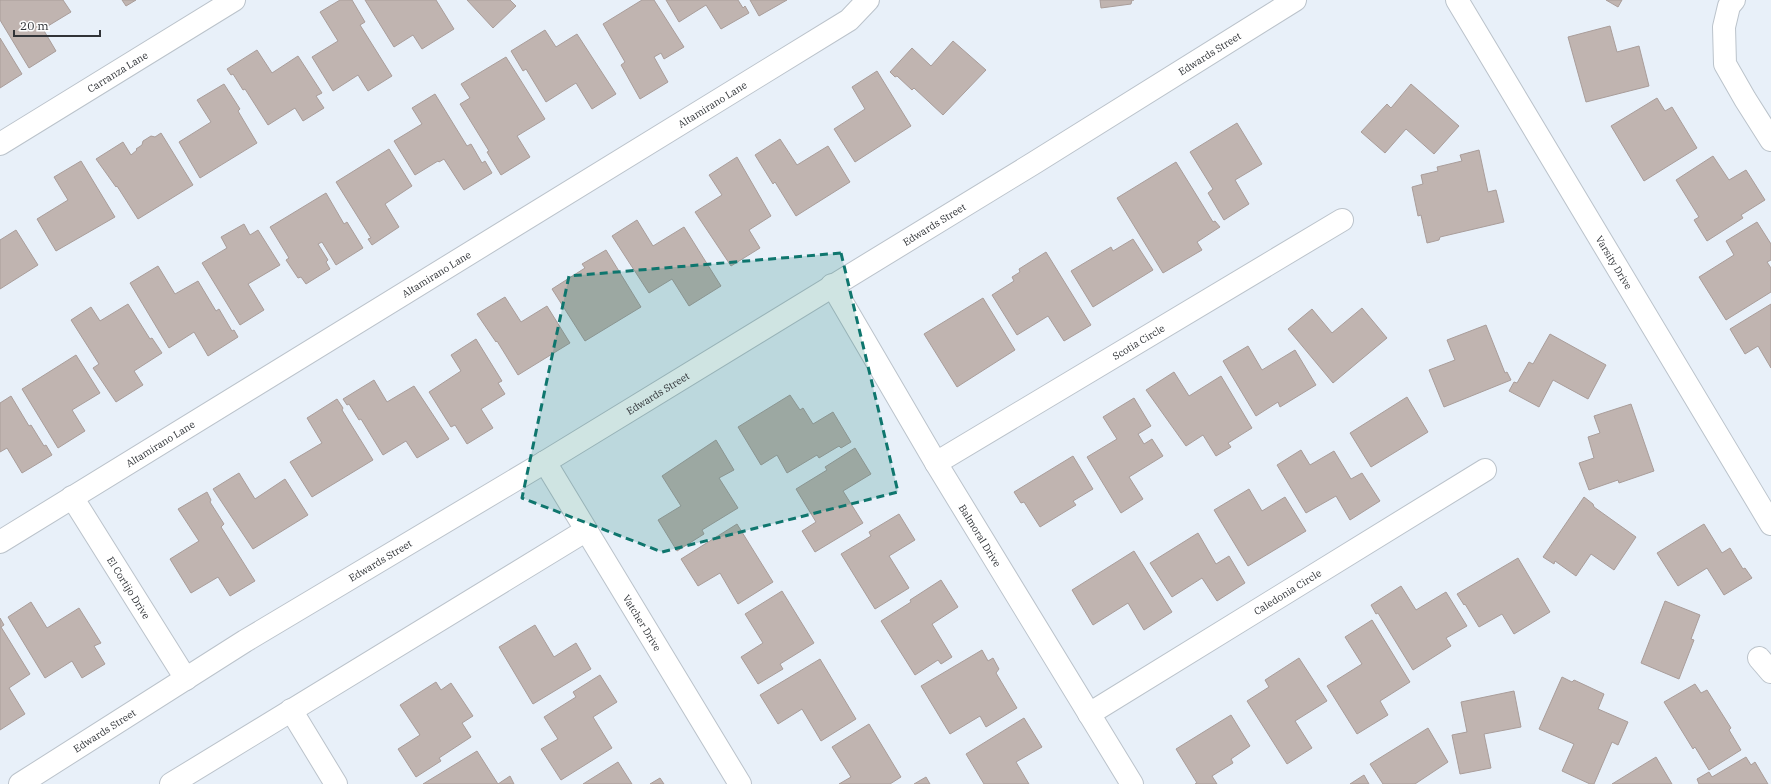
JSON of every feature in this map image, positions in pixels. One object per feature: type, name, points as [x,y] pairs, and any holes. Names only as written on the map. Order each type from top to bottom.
[{"type":"street","name":"Carranza Lane","points":[[0,144],[234,0]]},
{"type":"street","name":"Altamirano Lane","points":[[0,542],[849,20],[868,0]]},
{"type":"street","name":"Edwards Street","points":[[20,784],[245,641],[545,462],[1034,163],[1295,0]]},
{"type":"street","name":"Varsity Drive","points":[[1457,0],[1771,524]]},
{"type":"street","points":[[1734,0],[1729,6],[1724,27],[1725,64],[1771,140]]},
{"type":"street","name":"Scotia Circle","points":[[936,462],[1342,220]]},
{"type":"street","name":"Balmoral Drive","points":[[832,286],[936,462],[1132,784]]},
{"type":"street","name":"Vatcher Drive","points":[[545,462],[585,531],[740,784]]},
{"type":"street","name":"Caledonia Circle","points":[[1089,714],[1485,470]]},
{"type":"street","name":"El Cortijo Drive","points":[[72,497],[186,679]]},
{"type":"street","points":[[171,784],[585,531]]},
{"type":"street","points":[[291,710],[336,784]]},
{"type":"highlighted area","points":[[841,253],[898,492],[662,552],[522,498],[569,276]]},
{"type":"building","points":[[0,0],[63,0],[71,12],[43,29],[56,51],[29,68],[0,20]]},
{"type":"building","points":[[122,0],[136,0],[126,6]]},
{"type":"building","points":[[340,0],[352,0],[365,22],[360,25],[392,76],[368,91],[358,75],[333,91],[312,57],[338,41],[320,12]]},
{"type":"building","points":[[365,0],[436,0],[454,29],[422,49],[413,35],[394,47]]},
{"type":"building","points":[[467,0],[510,0],[516,6],[493,28]]},
{"type":"building","points":[[642,0],[654,0],[684,47],[664,59],[661,53],[654,57],[668,82],[640,99],[621,65],[625,62],[603,24]]},
{"type":"building","points":[[666,0],[738,0],[743,8],[745,6],[749,13],[721,29],[706,5],[679,22]]},
{"type":"building","points":[[750,0],[787,0],[759,16]]},
{"type":"building","points":[[1100,0],[1132,0],[1131,4],[1101,8]]},
{"type":"building","points":[[1606,0],[1622,0],[1618,7]]},
{"type":"building","points":[[1610,26],[1617,52],[1639,46],[1649,86],[1586,102],[1568,37]]},
{"type":"building","points":[[545,30],[556,47],[577,34],[616,94],[592,109],[576,83],[546,102],[526,69],[523,71],[511,51]]},
{"type":"building","points":[[0,38],[22,74],[0,88]]},
{"type":"building","points":[[953,41],[986,70],[943,115],[914,88],[912,90],[897,76],[895,77],[890,72],[912,48],[931,66]]},
{"type":"building","points":[[257,50],[272,73],[298,56],[322,93],[316,96],[324,108],[303,121],[295,108],[268,125],[245,89],[243,90],[233,74],[231,75],[227,69]]},
{"type":"building","points":[[506,57],[545,119],[517,136],[530,157],[501,175],[487,152],[489,151],[460,104],[470,98],[461,84]]},
{"type":"building","points":[[877,71],[911,126],[855,162],[834,129],[865,109],[852,87]]},
{"type":"building","points":[[224,84],[240,109],[238,111],[257,143],[200,178],[179,142],[211,122],[197,100]]},
{"type":"building","points":[[1411,84],[1459,126],[1434,154],[1406,129],[1385,153],[1361,132],[1387,104],[1391,108]]},
{"type":"building","points":[[435,94],[467,146],[471,144],[482,163],[485,161],[492,173],[464,190],[444,159],[415,175],[394,141],[422,124],[412,108]]},
{"type":"building","points":[[1657,98],[1665,111],[1672,107],[1697,148],[1644,181],[1611,126]]},
{"type":"building","points":[[1237,123],[1262,164],[1235,180],[1249,204],[1224,220],[1208,193],[1213,189],[1190,152]]},
{"type":"building","points":[[161,133],[193,185],[138,219],[117,186],[116,187],[96,159],[123,142],[131,155],[142,145],[143,141],[151,136],[155,137]]},
{"type":"building","points":[[780,139],[797,165],[828,146],[850,182],[796,216],[775,182],[773,184],[755,155]]},
{"type":"building","points":[[389,149],[412,186],[385,204],[399,227],[372,245],[368,239],[371,238],[336,182]]},
{"type":"building","points":[[1479,150],[1488,192],[1496,190],[1504,222],[1440,237],[1439,240],[1427,243],[1421,215],[1418,216],[1412,187],[1423,184],[1421,175],[1438,171],[1437,167],[1462,161],[1460,155]]},
{"type":"building","points":[[1713,156],[1729,180],[1746,170],[1765,200],[1741,215],[1743,218],[1707,241],[1694,220],[1699,217],[1676,180]]},
{"type":"building","points":[[737,157],[771,216],[749,230],[760,248],[731,266],[695,212],[722,195],[709,175]]},
{"type":"building","points":[[81,161],[115,217],[56,251],[37,219],[68,200],[54,177]]},
{"type":"building","points":[[1176,162],[1213,222],[1215,221],[1220,227],[1197,242],[1202,250],[1163,273],[1117,198]]},
{"type":"building","points":[[326,193],[344,224],[347,222],[363,248],[336,265],[322,242],[318,244],[328,260],[326,262],[330,269],[306,284],[301,277],[298,278],[286,260],[289,258],[270,227]]},
{"type":"building","points":[[637,220],[653,246],[684,227],[721,286],[689,306],[672,279],[649,293],[612,236]]},
{"type":"building","points":[[1757,222],[1771,244],[1771,260],[1767,262],[1771,268],[1771,292],[1726,320],[1699,277],[1734,255],[1726,241]]},
{"type":"building","points":[[244,224],[250,235],[258,230],[280,265],[248,284],[264,310],[240,325],[202,263],[227,248],[221,237]]},
{"type":"building","points":[[16,230],[38,265],[0,289],[0,240]]},
{"type":"building","points":[[1133,239],[1153,270],[1093,307],[1071,271],[1111,247],[1113,251]]},
{"type":"building","points":[[606,250],[641,307],[585,341],[552,289],[585,268],[582,264]]},
{"type":"building","points":[[1046,252],[1091,325],[1064,341],[1048,316],[1017,335],[992,295],[1014,281],[1012,277],[1020,272],[1019,269]]},
{"type":"building","points":[[158,266],[175,294],[198,281],[216,311],[219,309],[232,331],[234,330],[238,337],[208,356],[194,332],[169,348],[130,283]]},
{"type":"building","points":[[505,297],[521,322],[547,306],[570,343],[518,375],[497,341],[496,342],[477,314]]},
{"type":"building","points":[[983,298],[1015,350],[957,387],[924,334]]},
{"type":"building","points":[[128,304],[150,339],[152,338],[162,353],[134,371],[143,385],[116,402],[93,368],[99,364],[71,320],[91,307],[100,321]]},
{"type":"building","points":[[1771,304],[1771,368],[1758,346],[1745,354],[1730,329]]},
{"type":"building","points":[[1362,308],[1387,338],[1333,383],[1288,329],[1312,309],[1332,333]]},
{"type":"building","points":[[1486,325],[1505,373],[1507,372],[1511,380],[1444,407],[1429,370],[1455,360],[1447,340]]},
{"type":"building","points":[[1550,334],[1606,365],[1588,399],[1553,380],[1539,407],[1509,391],[1514,382],[1517,383],[1529,362],[1533,364]]},
{"type":"building","points":[[476,339],[502,381],[498,383],[505,394],[481,409],[493,428],[467,444],[455,425],[451,427],[429,392],[461,371],[451,355]]},
{"type":"building","points":[[1248,346],[1262,370],[1295,350],[1316,385],[1280,407],[1278,402],[1256,416],[1223,361]]},
{"type":"building","points":[[76,355],[100,393],[72,410],[85,431],[58,448],[22,389]]},
{"type":"building","points":[[1174,372],[1189,396],[1221,376],[1252,428],[1228,443],[1231,447],[1216,456],[1203,435],[1186,446],[1146,390]]},
{"type":"building","points":[[374,380],[387,402],[414,386],[449,439],[417,458],[406,441],[383,455],[361,419],[359,420],[349,404],[347,405],[343,399]]},
{"type":"building","points":[[790,395],[800,410],[803,408],[813,424],[833,412],[851,442],[841,448],[839,446],[819,458],[817,455],[787,473],[777,455],[761,465],[738,427]]},
{"type":"building","points":[[11,396],[29,426],[31,425],[44,446],[46,445],[52,455],[22,473],[7,448],[0,452],[0,403]]},
{"type":"building","points":[[1407,397],[1428,432],[1371,467],[1350,433]]},
{"type":"building","points":[[1134,398],[1151,426],[1138,434],[1144,444],[1152,439],[1163,456],[1129,477],[1143,499],[1121,513],[1087,457],[1117,439],[1103,417]]},
{"type":"building","points":[[337,399],[343,408],[342,410],[373,460],[312,497],[290,462],[322,443],[307,418]]},
{"type":"building","points":[[1631,404],[1654,471],[1619,483],[1618,480],[1589,490],[1579,463],[1594,458],[1588,437],[1600,433],[1594,416]]},
{"type":"building","points":[[716,440],[734,470],[719,478],[738,508],[702,530],[704,534],[677,551],[658,520],[681,506],[662,476]]},
{"type":"building","points":[[855,448],[871,474],[843,491],[863,523],[815,552],[802,531],[816,522],[796,489],[827,470],[825,467]]},
{"type":"building","points":[[1301,450],[1310,465],[1334,451],[1351,479],[1362,473],[1380,501],[1350,520],[1336,496],[1306,513],[1277,465]]},
{"type":"building","points":[[1073,456],[1093,489],[1073,501],[1076,505],[1040,527],[1024,502],[1021,503],[1014,492]]},
{"type":"building","points":[[239,473],[255,499],[285,479],[308,515],[253,549],[213,489]]},
{"type":"building","points":[[1249,489],[1262,511],[1285,497],[1306,531],[1248,566],[1214,510]]},
{"type":"building","points":[[207,492],[211,500],[210,502],[224,524],[221,527],[255,581],[230,596],[218,577],[191,593],[170,559],[199,541],[178,509]]},
{"type":"building","points":[[1584,497],[1593,504],[1594,507],[1636,537],[1614,570],[1591,554],[1576,576],[1555,561],[1554,564],[1543,557]]},
{"type":"building","points":[[899,514],[915,540],[889,556],[909,588],[875,609],[841,554],[871,536],[869,532]]},
{"type":"building","points":[[737,524],[773,582],[738,604],[720,573],[698,586],[681,559]]},
{"type":"building","points":[[1704,524],[1722,553],[1730,548],[1743,569],[1745,568],[1752,578],[1724,595],[1707,568],[1678,586],[1657,553]]},
{"type":"building","points":[[1198,533],[1216,564],[1229,556],[1245,583],[1217,601],[1202,578],[1172,597],[1150,563]]},
{"type":"building","points":[[1134,551],[1172,612],[1144,630],[1128,603],[1093,625],[1072,590]]},
{"type":"building","points":[[1518,558],[1550,612],[1514,634],[1502,614],[1479,627],[1457,594]]},
{"type":"building","points":[[941,580],[958,607],[932,624],[952,657],[941,664],[938,660],[915,675],[881,621],[911,602],[910,600]]},
{"type":"building","points":[[1401,586],[1416,610],[1446,592],[1467,626],[1446,638],[1451,646],[1413,670],[1378,613],[1376,614],[1371,605]]},
{"type":"building","points":[[782,591],[814,643],[780,664],[783,669],[758,684],[741,657],[763,643],[745,614]]},
{"type":"building","points":[[1665,601],[1700,615],[1691,639],[1694,640],[1679,679],[1641,663]]},
{"type":"building","points":[[31,602],[47,628],[79,608],[101,643],[94,646],[105,664],[82,678],[72,661],[45,678],[8,617]]},
{"type":"building","points":[[0,618],[4,625],[1,627],[30,674],[9,688],[25,714],[0,730]]},
{"type":"building","points":[[1372,620],[1410,682],[1380,701],[1388,715],[1357,734],[1327,686],[1362,664],[1345,637]]},
{"type":"building","points":[[535,625],[554,657],[576,643],[591,669],[533,704],[499,647]]},
{"type":"building","points":[[982,650],[988,661],[993,658],[999,669],[996,673],[1017,708],[986,727],[980,716],[950,734],[921,686]]},
{"type":"building","points":[[1299,658],[1327,701],[1295,721],[1312,748],[1287,764],[1247,701],[1269,687],[1265,680]]},
{"type":"building","points":[[820,659],[856,719],[821,741],[802,709],[778,724],[760,695]]},
{"type":"building","points":[[600,675],[617,702],[593,717],[612,748],[561,780],[541,749],[558,739],[544,717],[576,697],[573,692]]},
{"type":"building","points":[[1562,677],[1572,682],[1574,680],[1604,694],[1598,709],[1628,722],[1618,745],[1612,742],[1594,784],[1590,784],[1562,771],[1574,744],[1539,729]]},
{"type":"building","points":[[436,682],[441,690],[451,683],[473,716],[462,723],[471,737],[439,758],[441,761],[416,777],[398,749],[420,735],[400,705]]},
{"type":"building","points":[[1695,684],[1701,693],[1707,690],[1731,728],[1729,730],[1741,750],[1709,770],[1695,747],[1693,749],[1664,702]]},
{"type":"building","points":[[1514,691],[1521,727],[1484,734],[1491,768],[1460,774],[1452,735],[1467,732],[1461,702]]},
{"type":"building","points":[[1231,715],[1250,746],[1231,759],[1233,763],[1212,776],[1217,784],[1195,784],[1197,783],[1176,749]]},
{"type":"building","points":[[1024,718],[1042,747],[1016,762],[1029,784],[984,784],[966,754]]},
{"type":"building","points":[[869,724],[901,777],[890,784],[839,784],[851,777],[832,747]]},
{"type":"building","points":[[1428,728],[1448,762],[1415,784],[1383,784],[1370,764]]},
{"type":"building","points":[[477,751],[498,784],[423,784]]},
{"type":"building","points":[[1656,757],[1672,784],[1612,784]]},
{"type":"building","points":[[1746,757],[1751,765],[1755,762],[1768,784],[1699,784],[1697,779],[1709,772],[1712,777]]},
{"type":"building","points":[[618,762],[632,784],[583,784]]},
{"type":"building","points":[[1364,775],[1369,784],[1350,784]]},
{"type":"building","points":[[510,776],[514,784],[498,784]]},
{"type":"building","points":[[926,777],[930,784],[914,784]]},
{"type":"building","points":[[660,778],[664,784],[650,784]]}]
